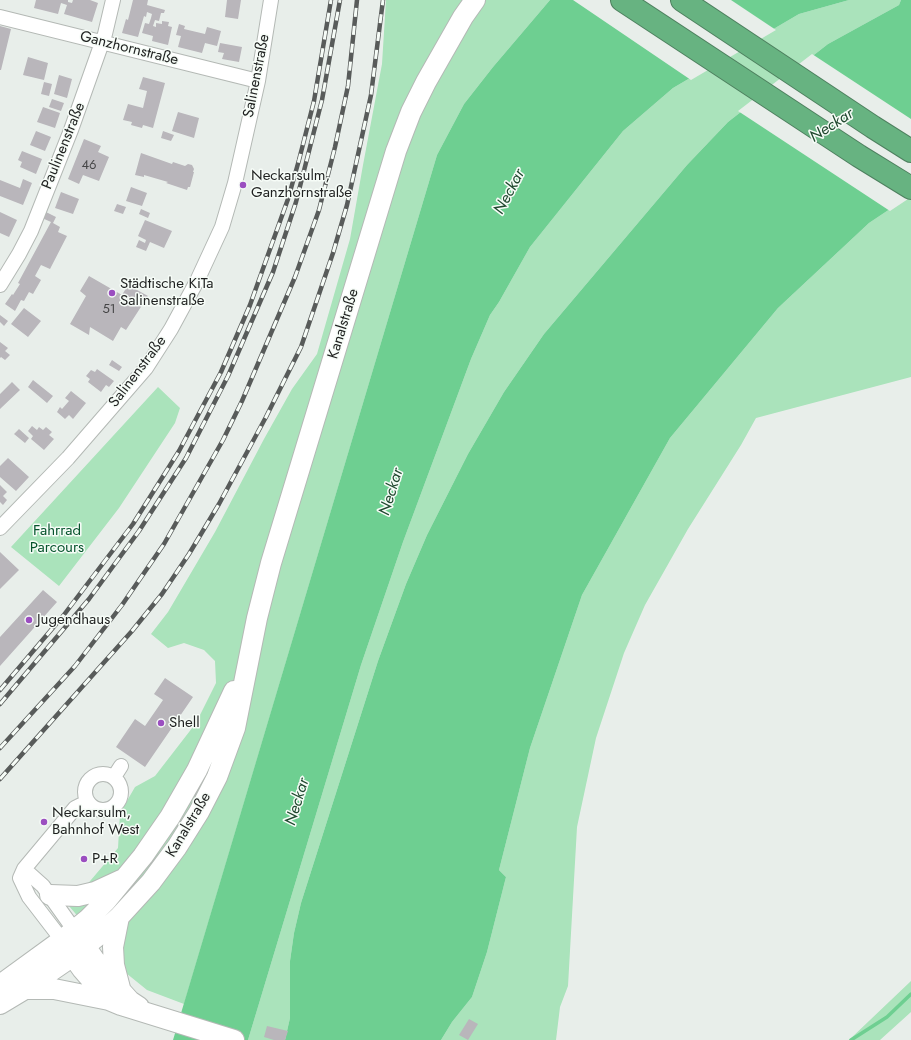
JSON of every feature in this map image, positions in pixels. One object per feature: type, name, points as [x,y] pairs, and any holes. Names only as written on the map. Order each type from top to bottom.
[{"type":"highway","points":[[622,0],[859,156],[911,188]]},
{"type":"highway","points":[[682,0],[866,123],[911,151]]},
{"type":"main road","name":"Kanalstraße","points":[[74,943],[119,917],[152,882],[177,847],[199,812],[217,777],[235,728],[248,662],[271,563],[396,151],[411,112],[426,82],[463,17],[475,0]]},
{"type":"main road","name":"Kanalstraße","points":[[74,943],[143,856],[170,817],[197,770],[248,662]]},
{"type":"main road","points":[[50,895],[78,896],[94,892],[125,879]]},
{"type":"main road","points":[[115,996],[113,947],[119,917]]},
{"type":"main road","points":[[0,985],[74,943]]},
{"type":"main road","points":[[0,1004],[25,989],[74,943]]},
{"type":"main road","points":[[74,943],[82,969],[115,996],[120,1005],[234,1040]]},
{"type":"main road","points":[[25,989],[54,989],[115,996]]},
{"type":"street","name":"Paulinenstraße","points":[[0,286],[31,231],[71,130],[103,43],[113,0]]},
{"type":"street","name":"Salinenstraße","points":[[0,528],[68,458],[146,368],[171,329],[197,281],[222,227],[235,183],[258,81],[272,0]]},
{"type":"street","name":"Ganzhornstraße","points":[[0,17],[258,81]]},
{"type":"street","points":[[118,771],[119,783],[122,791],[121,799],[117,805],[112,809],[105,811],[98,810],[87,802],[85,788],[88,782],[92,778],[118,771]]},
{"type":"street","points":[[22,874],[75,808],[87,802]]},
{"type":"street","points":[[22,874],[43,886],[50,895],[74,943]]},
{"type":"street","points":[[22,874],[29,897],[74,943]]},
{"type":"green space","points":[[386,0],[550,0],[493,67],[464,104],[437,155],[184,1004],[147,990],[126,973],[69,906],[118,848],[120,813],[135,787],[155,776],[196,723],[216,683],[215,661],[204,650],[184,643],[168,648],[151,634],[168,612],[215,532],[292,389],[317,354],[350,239],[382,64]]},
{"type":"green space","points":[[849,0],[901,0],[899,5],[828,44],[728,122],[687,165],[544,334],[504,392],[468,454],[427,535],[406,584],[378,661],[301,903],[294,933],[290,961],[290,1018],[285,1040],[248,1040],[361,665],[403,542],[471,359],[490,315],[530,247],[623,131],[673,88],[799,14]]},
{"type":"green space","points":[[911,195],[911,377],[756,418],[741,445],[688,529],[645,605],[624,653],[596,738],[577,827],[568,986],[560,1007],[556,1040],[441,1040],[452,1022],[472,997],[487,952],[506,877],[499,870],[530,748],[582,595],[670,438],[778,308],[869,223]]},
{"type":"green space","name":"Fahrrad Parcours","points":[[158,387],[180,408],[175,423],[119,508],[59,586],[11,547]]},
{"type":"green space","points":[[911,981],[911,1012],[880,1040],[849,1040]]},
{"type":"water","name":"Neckar","points":[[550,0],[849,0],[799,14],[673,88],[623,131],[530,247],[490,315],[471,359],[403,542],[361,665],[248,1040],[173,1040],[437,155],[464,104],[493,67]]},
{"type":"water","name":"Neckar","points":[[901,0],[911,0],[911,195],[869,223],[778,308],[670,438],[582,595],[530,748],[499,870],[506,877],[487,952],[472,997],[452,1022],[441,1040],[285,1040],[290,1018],[290,961],[294,933],[301,903],[378,661],[406,584],[427,535],[468,454],[504,392],[544,334],[687,165],[728,122],[828,44],[899,5]]},
{"type":"pier","points":[[573,0],[731,0],[776,30],[691,80]]},
{"type":"pier","points":[[812,54],[911,119],[911,197],[890,211],[738,111]]},
{"type":"building","points":[[36,0],[68,0],[68,2],[72,3],[73,0],[90,0],[98,3],[92,22],[64,14],[67,5],[61,3],[58,14],[34,8]]},
{"type":"building","points":[[133,0],[148,0],[147,5],[165,10],[164,13],[161,13],[159,21],[155,20],[153,26],[156,27],[156,23],[162,24],[162,21],[169,22],[168,26],[172,27],[168,45],[152,41],[153,36],[142,33],[145,23],[149,24],[152,14],[147,12],[146,17],[144,16],[138,37],[122,33],[126,19],[128,20]]},
{"type":"building","points":[[227,0],[241,0],[238,19],[225,17]]},
{"type":"building","points":[[179,24],[185,26],[184,29],[205,34],[207,27],[221,31],[217,46],[205,43],[202,53],[178,47],[181,36],[176,35]]},
{"type":"building","points":[[0,26],[11,29],[1,70],[0,70]]},
{"type":"building","points":[[220,43],[242,47],[239,62],[222,59],[224,53],[218,52]]},
{"type":"building","points":[[28,57],[48,63],[44,80],[23,75]]},
{"type":"building","points":[[59,75],[72,79],[67,98],[54,94]]},
{"type":"building","points":[[143,77],[165,83],[153,128],[143,125],[142,128],[131,125],[132,122],[123,120],[128,104],[143,108],[147,91],[139,89]]},
{"type":"building","points":[[44,82],[52,84],[49,96],[41,94]]},
{"type":"building","points":[[52,99],[64,103],[61,111],[49,107]]},
{"type":"building","points":[[43,107],[60,113],[55,128],[37,122]]},
{"type":"building","points":[[178,112],[199,118],[194,138],[172,131]]},
{"type":"building","points":[[36,131],[51,137],[45,151],[30,145]]},
{"type":"building","points":[[163,131],[174,135],[171,141],[161,138]]},
{"type":"building","points":[[84,139],[101,146],[98,152],[109,157],[99,181],[83,175],[79,184],[68,179]]},
{"type":"building","points":[[22,151],[42,159],[36,174],[20,167],[22,162],[18,160]]},
{"type":"building","points":[[141,153],[172,164],[173,162],[185,166],[188,164],[192,165],[194,172],[190,187],[188,187],[187,190],[166,183],[168,182],[144,175],[144,177],[135,175]]},
{"type":"building","points":[[23,179],[32,183],[23,205],[0,196],[0,180],[20,188]]},
{"type":"building","points":[[131,187],[147,193],[142,206],[126,201]]},
{"type":"building","points":[[61,192],[79,199],[73,214],[55,208]]},
{"type":"building","points":[[117,204],[126,207],[123,214],[114,211]]},
{"type":"building","points":[[141,209],[150,213],[148,218],[139,214]]},
{"type":"building","points":[[0,212],[17,220],[9,237],[0,233]]},
{"type":"building","points":[[46,212],[56,217],[53,223],[60,227],[58,232],[67,236],[50,269],[41,265],[35,276],[41,280],[33,294],[29,292],[24,301],[21,300],[15,311],[5,304],[20,284],[18,283],[51,222],[42,218]]},
{"type":"building","points":[[145,220],[172,231],[164,248],[150,242],[146,251],[136,247],[139,240],[145,243],[146,240],[138,236]]},
{"type":"building","points":[[89,276],[122,295],[128,285],[148,296],[126,330],[121,327],[113,341],[90,327],[89,335],[70,324],[86,296],[80,291]]},
{"type":"building","points":[[24,308],[41,321],[28,337],[11,324]]},
{"type":"building","points":[[0,315],[8,321],[4,326],[0,322]]},
{"type":"building","points":[[0,342],[8,348],[5,351],[10,355],[5,360],[1,357],[0,358]]},
{"type":"building","points":[[112,360],[122,367],[119,371],[109,365]]},
{"type":"building","points":[[97,369],[114,381],[109,387],[106,385],[101,392],[88,382],[90,379],[86,376],[91,370],[95,372]]},
{"type":"building","points":[[33,380],[53,396],[47,403],[28,387]]},
{"type":"building","points":[[12,382],[20,390],[0,409],[0,394]]},
{"type":"building","points":[[71,391],[86,403],[73,419],[69,415],[65,419],[57,412],[60,407],[62,409],[69,401],[65,398]]},
{"type":"building","points":[[32,426],[37,430],[39,427],[43,430],[46,427],[52,432],[49,435],[54,439],[44,450],[31,439],[33,436],[28,431]]},
{"type":"building","points":[[19,429],[29,438],[25,443],[14,434]]},
{"type":"building","points":[[8,458],[29,477],[16,491],[0,477],[0,466]]},
{"type":"building","points":[[0,485],[7,492],[3,496],[7,500],[3,505],[0,502]]},
{"type":"building","points":[[0,552],[19,570],[0,589]]},
{"type":"building","name":"Jugendhaus","points":[[43,590],[57,602],[0,666],[0,637]]},
{"type":"building","name":"Shell","points":[[165,678],[193,697],[145,767],[116,747],[135,719],[145,726],[163,700],[154,694]]},
{"type":"building","points":[[469,1019],[478,1024],[468,1040],[459,1035]]},
{"type":"building","points":[[267,1026],[288,1031],[285,1040],[274,1040],[264,1037]]},
{"type":"waterway","points":[[851,1040],[887,1017],[911,994]]},
{"type":"railway","points":[[0,690],[63,616],[133,524],[179,451],[221,372],[250,305],[288,199],[314,101],[331,0]]},
{"type":"railway","points":[[0,704],[89,599],[139,531],[186,458],[228,376],[273,272],[296,202],[322,100],[340,0]]},
{"type":"railway","points":[[0,748],[75,666],[122,605],[164,544],[223,440],[242,401],[295,277],[319,210],[335,147],[348,86],[357,0]]},
{"type":"railway","points":[[0,779],[132,631],[162,594],[189,554],[219,504],[266,417],[301,347],[333,253],[347,205],[371,95],[383,0]]},
{"type":"place","name":"Neckarsulm, Ganzhornstraße","points":[[243,185]]},
{"type":"place","name":"Städtische KiTa Salinenstraße","points":[[112,293]]},
{"type":"place","name":"Jugendhaus","points":[[29,620]]},
{"type":"place","name":"Shell","points":[[161,723]]},
{"type":"place","name":"Neckarsulm, Bahnhof West","points":[[44,822]]},
{"type":"place","name":"P+R","points":[[84,859]]}]
